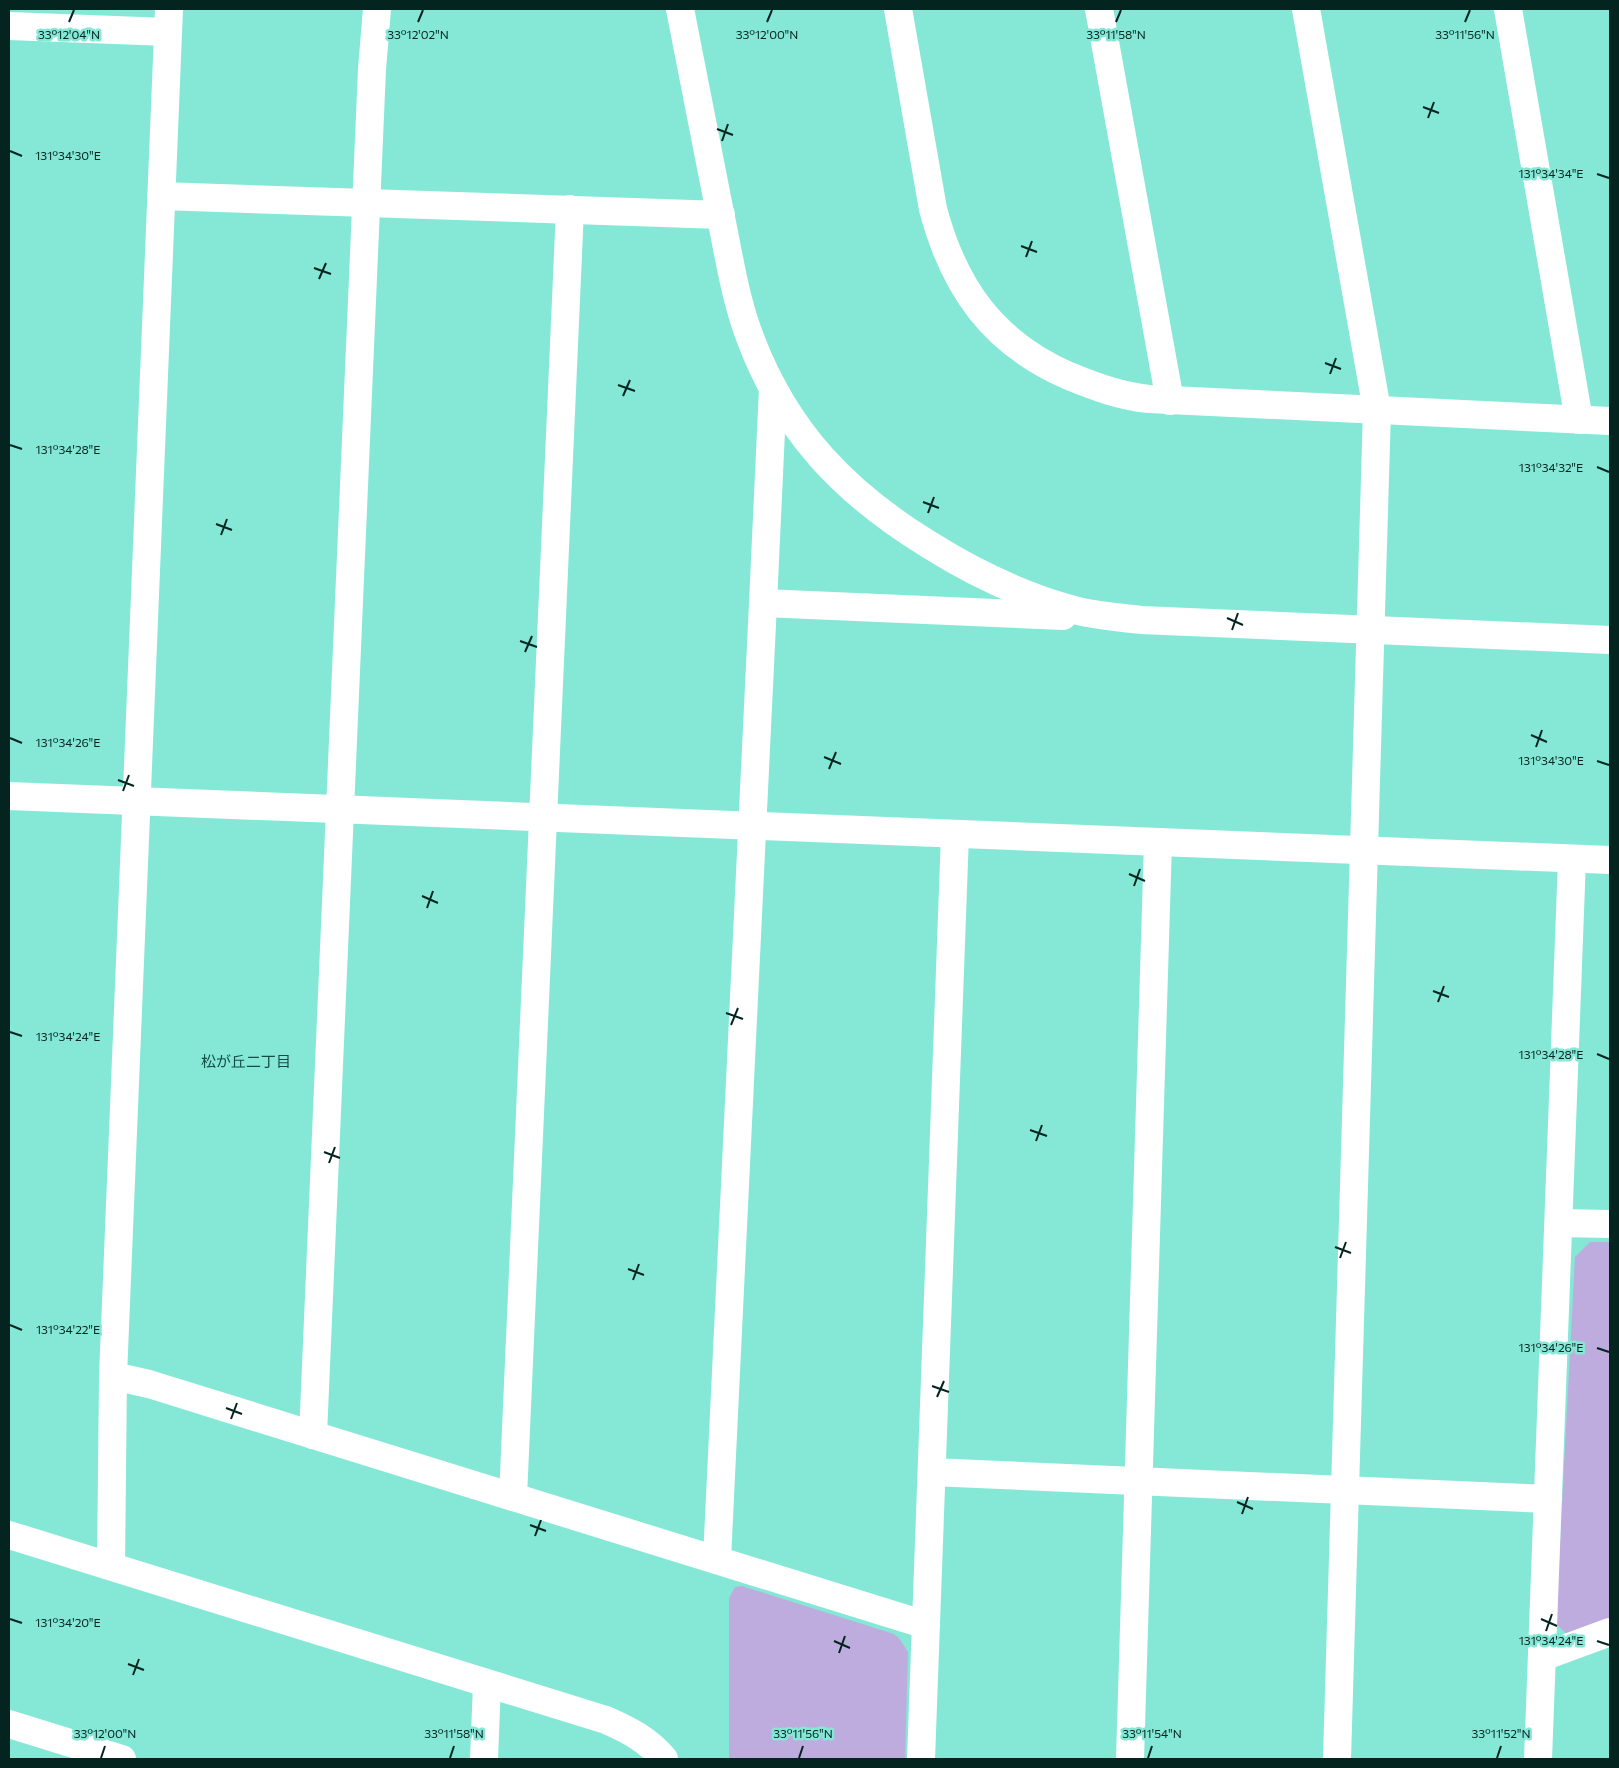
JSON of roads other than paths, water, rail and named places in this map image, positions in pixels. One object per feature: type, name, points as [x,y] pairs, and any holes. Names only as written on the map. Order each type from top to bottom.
[{"type":"street","points":[[314,1435],[372,69],[377,9]]},
{"type":"street","points":[[680,9],[742,315],[753,346],[773,388],[792,421],[823,460],[868,504],[897,525],[958,563],[1015,590],[1075,610],[1142,620]]},
{"type":"street","points":[[898,9],[933,209],[949,260],[972,299],[1004,337],[1025,353],[1056,370],[1109,392],[1170,401],[1610,421]]},
{"type":"street","points":[[1100,9],[1170,401]]},
{"type":"street","points":[[1306,9],[1376,410],[1337,1759]]},
{"type":"street","points":[[1508,9],[1580,420]]},
{"type":"street","points":[[9,26],[168,20],[113,1376],[111,1566]]},
{"type":"street","points":[[161,196],[721,215]]},
{"type":"street","points":[[513,1497],[570,209]]},
{"type":"street","points":[[717,1559],[773,388]]},
{"type":"street","points":[[763,603],[1610,640]]},
{"type":"street","points":[[9,796],[1610,860]]},
{"type":"street","points":[[921,1759],[955,834]]},
{"type":"street","points":[[1130,1759],[1158,842]]},
{"type":"street","points":[[1538,1759],[1572,859]]},
{"type":"street","points":[[1559,1223],[1610,1224]]},
{"type":"street","points":[[113,1376],[149,1384],[717,1559],[926,1626]]},
{"type":"street","points":[[932,1472],[1548,1499]]},
{"type":"street","points":[[9,1535],[606,1720],[627,1729],[643,1739],[664,1759]]},
{"type":"street","points":[[1542,1658],[1610,1632]]},
{"type":"street","points":[[484,1759],[487,1684]]},
{"type":"street","points":[[9,1724],[122,1759]]},
{"type":"district","name":"松が丘二丁目","points":[[246,1061]]}]
